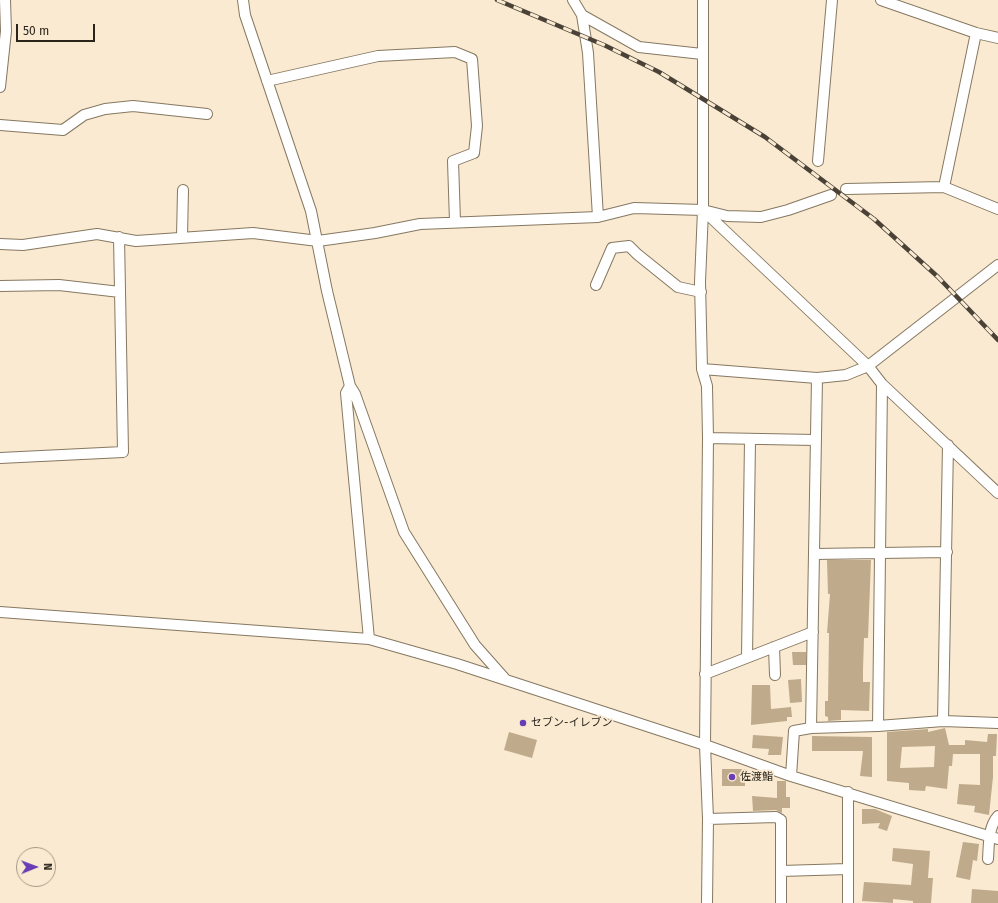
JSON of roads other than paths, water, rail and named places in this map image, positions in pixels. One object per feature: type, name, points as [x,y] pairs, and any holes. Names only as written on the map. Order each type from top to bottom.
[{"type":"street","points":[[0,87],[6,31],[5,0]]},
{"type":"street","points":[[243,0],[245,15],[310,210],[318,240],[326,291],[350,386],[355,394],[404,532],[475,645],[506,680]]},
{"type":"street","points":[[573,0],[582,15],[588,53],[598,217]]},
{"type":"street","points":[[703,0],[703,210],[701,292],[702,369],[707,386],[708,438],[705,745],[708,819],[707,903]]},
{"type":"street","points":[[818,161],[832,0]]},
{"type":"street","points":[[881,0],[976,33],[998,38]]},
{"type":"street","points":[[582,15],[639,47],[702,54]]},
{"type":"street","points":[[944,187],[976,33]]},
{"type":"street","points":[[267,81],[378,56],[454,52],[472,59],[477,126],[476,140],[474,154],[453,161],[455,222]]},
{"type":"street","points":[[0,125],[63,130],[84,115],[104,109],[133,106],[207,114]]},
{"type":"street","points":[[846,189],[944,187],[998,209]]},
{"type":"street","points":[[182,237],[183,190]]},
{"type":"street","points":[[0,244],[23,245],[97,234],[136,241],[253,233],[318,240],[375,233],[420,224],[598,217],[634,208],[703,210],[727,216],[761,217],[788,210],[831,195]]},
{"type":"street","points":[[703,210],[868,366],[882,384],[998,493]]},
{"type":"street","points":[[0,458],[122,452],[119,237]]},
{"type":"street","points":[[596,285],[612,248],[630,246],[637,254],[678,287],[701,292]]},
{"type":"street","points":[[702,369],[817,378],[846,375],[868,366],[998,265]]},
{"type":"street","points":[[0,286],[59,285],[120,292]]},
{"type":"street","points":[[811,728],[817,378]]},
{"type":"street","points":[[878,726],[882,384]]},
{"type":"street","points":[[350,386],[346,393],[369,639]]},
{"type":"street","points":[[708,438],[750,440],[815,440]]},
{"type":"street","points":[[747,657],[750,440]]},
{"type":"street","points":[[944,721],[948,445]]},
{"type":"street","points":[[814,554],[947,552]]},
{"type":"street","points":[[0,612],[369,639],[457,664],[705,745],[791,776],[848,792],[994,838]]},
{"type":"street","points":[[706,674],[774,646],[813,632]]},
{"type":"street","points":[[774,646],[775,674]]},
{"type":"street","points":[[791,776],[794,731],[811,728],[878,726],[944,721],[998,723]]},
{"type":"street","points":[[848,792],[848,903]]},
{"type":"street","points":[[988,859],[994,838],[993,821],[998,816]]},
{"type":"street","points":[[708,819],[776,817],[781,820],[781,903]]},
{"type":"street","points":[[781,871],[848,869]]},
{"type":"railway","points":[[497,0],[604,45],[659,72],[765,137],[874,219],[938,277],[998,340]]},
{"type":"place","name":"セブン-イレブン","points":[[523,723]]},
{"type":"place","name":"佐渡鮨","points":[[732,777]]}]
